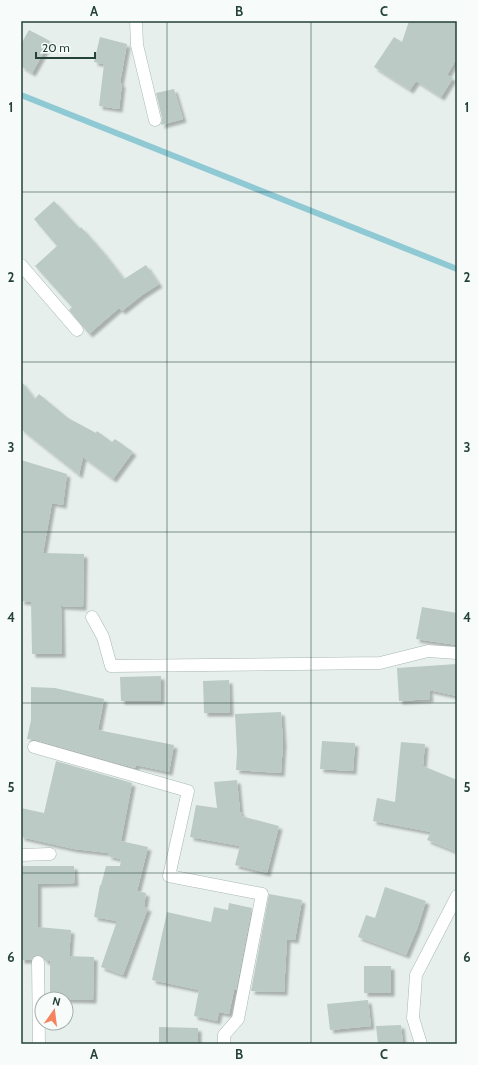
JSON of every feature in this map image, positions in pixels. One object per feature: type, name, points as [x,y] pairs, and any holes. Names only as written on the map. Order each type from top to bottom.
[{"type":"street","points":[[136,21],[137,45],[155,120]]},
{"type":"street","points":[[21,265],[77,330]]},
{"type":"street","points":[[92,617],[103,637],[111,666],[380,663],[428,651],[457,653]]},
{"type":"street","points":[[34,747],[188,790],[169,876],[262,894],[238,1018],[224,1035],[224,1044]]},
{"type":"street","points":[[21,855],[50,854]]},
{"type":"street","points":[[421,1044],[413,1018],[416,975],[457,896]]},
{"type":"street","points":[[38,962],[39,1044]]},
{"type":"building","points":[[409,21],[457,21],[457,58],[447,75],[453,78],[441,97],[416,81],[410,90],[374,67],[394,37],[402,42]]},
{"type":"building","points":[[29,30],[50,41],[32,73],[21,66],[21,44]]},
{"type":"building","points":[[100,37],[127,44],[120,83],[122,84],[119,109],[99,106],[104,64],[94,62]]},
{"type":"building","points":[[174,89],[183,119],[161,125],[162,118],[156,93]]},
{"type":"building","points":[[54,201],[80,229],[81,227],[124,279],[146,265],[159,284],[122,311],[119,308],[89,334],[69,310],[72,307],[35,266],[57,246],[34,219]]},
{"type":"building","points":[[21,381],[35,399],[39,394],[68,418],[96,433],[97,431],[112,442],[115,439],[133,452],[113,479],[83,457],[79,475],[21,429]]},
{"type":"building","points":[[21,460],[67,474],[63,505],[52,503],[43,553],[84,554],[83,607],[61,606],[62,654],[32,654],[31,602],[21,601]]},
{"type":"building","points":[[422,607],[457,613],[457,645],[416,639]]},
{"type":"building","points":[[457,664],[457,696],[429,690],[430,699],[399,701],[397,668]]},
{"type":"building","points":[[161,676],[161,701],[121,701],[120,677]]},
{"type":"building","points":[[229,680],[230,713],[204,713],[203,681]]},
{"type":"building","points":[[31,687],[55,688],[104,699],[98,730],[174,745],[169,772],[136,765],[135,768],[36,740],[27,739],[31,720]]},
{"type":"building","points":[[281,712],[283,743],[281,773],[236,770],[237,752],[235,714]]},
{"type":"building","points":[[322,741],[355,743],[353,771],[320,769]]},
{"type":"building","points":[[401,742],[425,744],[423,766],[457,780],[457,852],[427,840],[431,832],[373,821],[377,798],[395,802]]},
{"type":"building","points":[[56,761],[132,783],[121,841],[148,847],[137,891],[146,893],[144,907],[148,908],[123,975],[101,967],[117,921],[94,917],[100,885],[106,866],[120,866],[121,859],[108,856],[109,853],[74,849],[21,837],[21,808],[44,813]]},
{"type":"building","points":[[237,780],[240,812],[242,813],[241,816],[279,826],[267,873],[235,865],[240,846],[190,837],[196,805],[217,808],[214,782]]},
{"type":"building","points":[[21,866],[74,866],[75,883],[38,884],[38,927],[71,930],[69,956],[94,957],[93,1000],[74,1000],[74,991],[50,991],[50,961],[45,961],[42,956],[34,956],[31,960],[21,960]]},
{"type":"building","points":[[385,887],[426,901],[417,929],[406,955],[358,937],[366,915],[375,918]]},
{"type":"building","points":[[269,894],[302,900],[295,940],[287,939],[284,992],[251,991]]},
{"type":"building","points":[[229,903],[252,908],[236,990],[234,990],[229,1014],[219,1012],[217,1021],[194,1016],[199,990],[152,980],[167,912],[211,922],[214,907],[228,910]]},
{"type":"building","points":[[364,966],[391,966],[391,993],[364,993]]},
{"type":"building","points":[[368,1000],[371,1026],[330,1030],[327,1004]]},
{"type":"building","points":[[401,1025],[403,1044],[378,1044],[376,1026]]},
{"type":"building","points":[[159,1027],[198,1028],[198,1044],[159,1044]]},
{"type":"waterway","points":[[21,95],[457,269]]}]
